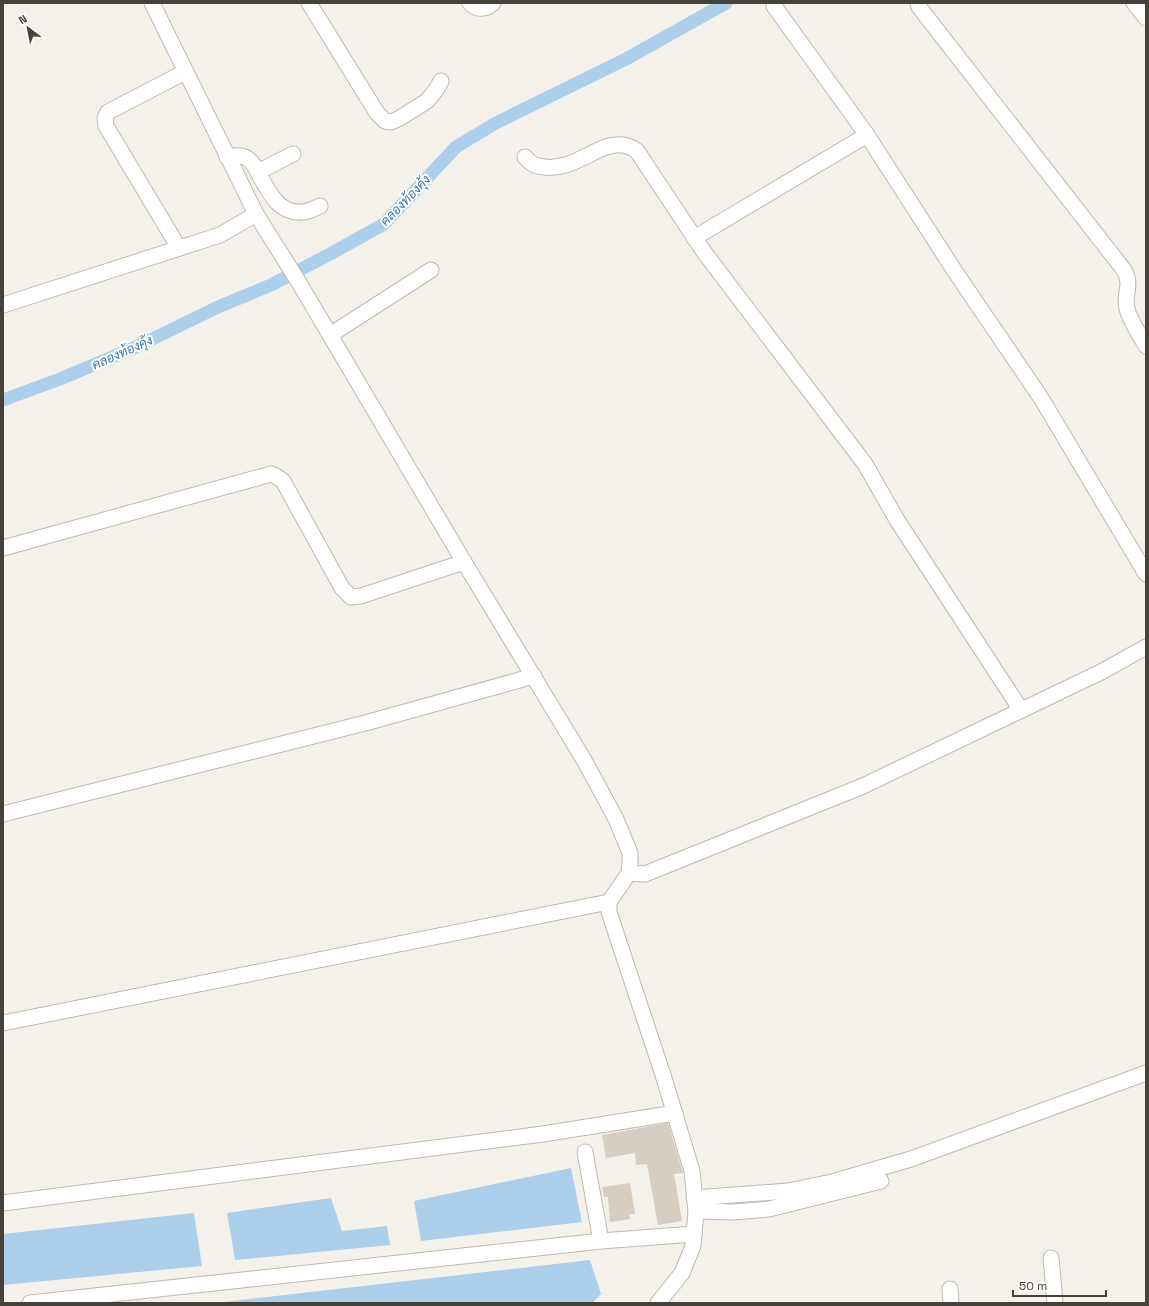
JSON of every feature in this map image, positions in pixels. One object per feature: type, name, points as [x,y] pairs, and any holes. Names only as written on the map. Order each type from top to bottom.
[{"type":"street","points":[[152,3],[256,214],[298,281],[464,562],[584,760],[616,819],[630,853],[628,873],[609,902],[608,912],[664,1075],[692,1171],[695,1205],[693,1246],[682,1273],[658,1303]]},
{"type":"street","points":[[309,3],[377,113],[385,121],[392,122],[427,101],[441,81]]},
{"type":"street","points":[[470,3],[479,9],[490,6],[493,3]]},
{"type":"street","points":[[918,3],[919,8],[1128,276],[1129,283],[1126,301],[1127,311],[1146,346]]},
{"type":"street","points":[[1134,3],[1146,18]]},
{"type":"street","points":[[774,6],[867,135],[956,273],[1041,398],[1146,574]]},
{"type":"street","points":[[179,248],[106,126],[106,118],[108,112],[185,72]]},
{"type":"street","points":[[694,238],[867,135]]},
{"type":"street","points":[[525,157],[530,163],[536,166],[550,168],[565,166],[608,146],[625,144],[637,151],[694,238],[865,464],[898,520],[1021,710]]},
{"type":"street","points":[[258,172],[293,154]]},
{"type":"street","points":[[227,157],[240,156],[248,159],[258,172],[268,191],[282,207],[299,212],[307,211],[320,206]]},
{"type":"street","points":[[3,305],[220,235],[256,214]]},
{"type":"street","points":[[330,336],[431,270]]},
{"type":"street","points":[[3,548],[271,474],[283,481],[342,588],[351,597],[361,596],[464,562]]},
{"type":"street","points":[[628,873],[640,875],[645,874],[863,786],[1101,672],[1146,647]]},
{"type":"street","points":[[3,814],[369,722],[534,676]]},
{"type":"street","points":[[3,1023],[609,902]]},
{"type":"street","points":[[695,1205],[788,1191],[832,1182],[911,1158],[1146,1073]]},
{"type":"street","points":[[3,1203],[543,1134],[675,1113]]},
{"type":"street","points":[[585,1152],[601,1241]]},
{"type":"street","points":[[695,1205],[733,1212],[769,1209],[881,1181]]},
{"type":"street","points":[[30,1303],[601,1241],[694,1234]]},
{"type":"street","points":[[1051,1258],[1055,1303]]},
{"type":"water","points":[[571,1168],[582,1222],[421,1241],[414,1201]]},
{"type":"water","points":[[331,1198],[342,1231],[387,1226],[390,1245],[235,1260],[227,1213]]},
{"type":"water","points":[[194,1213],[202,1266],[3,1285],[3,1234]]},
{"type":"water","points":[[590,1260],[601,1294],[592,1303],[215,1303]]},
{"type":"building","points":[[668,1123],[683,1173],[674,1174],[682,1221],[658,1225],[647,1164],[636,1165],[635,1153],[606,1158],[602,1135]]},
{"type":"building","points":[[630,1183],[635,1214],[629,1214],[630,1219],[610,1222],[608,1197],[604,1197],[602,1187]]},
{"type":"waterway","name":"คลองท้องคุ้ง","points":[[3,400],[60,379],[136,347],[218,307],[271,285],[332,253],[384,224],[456,147],[494,124],[626,59],[726,3]]}]
